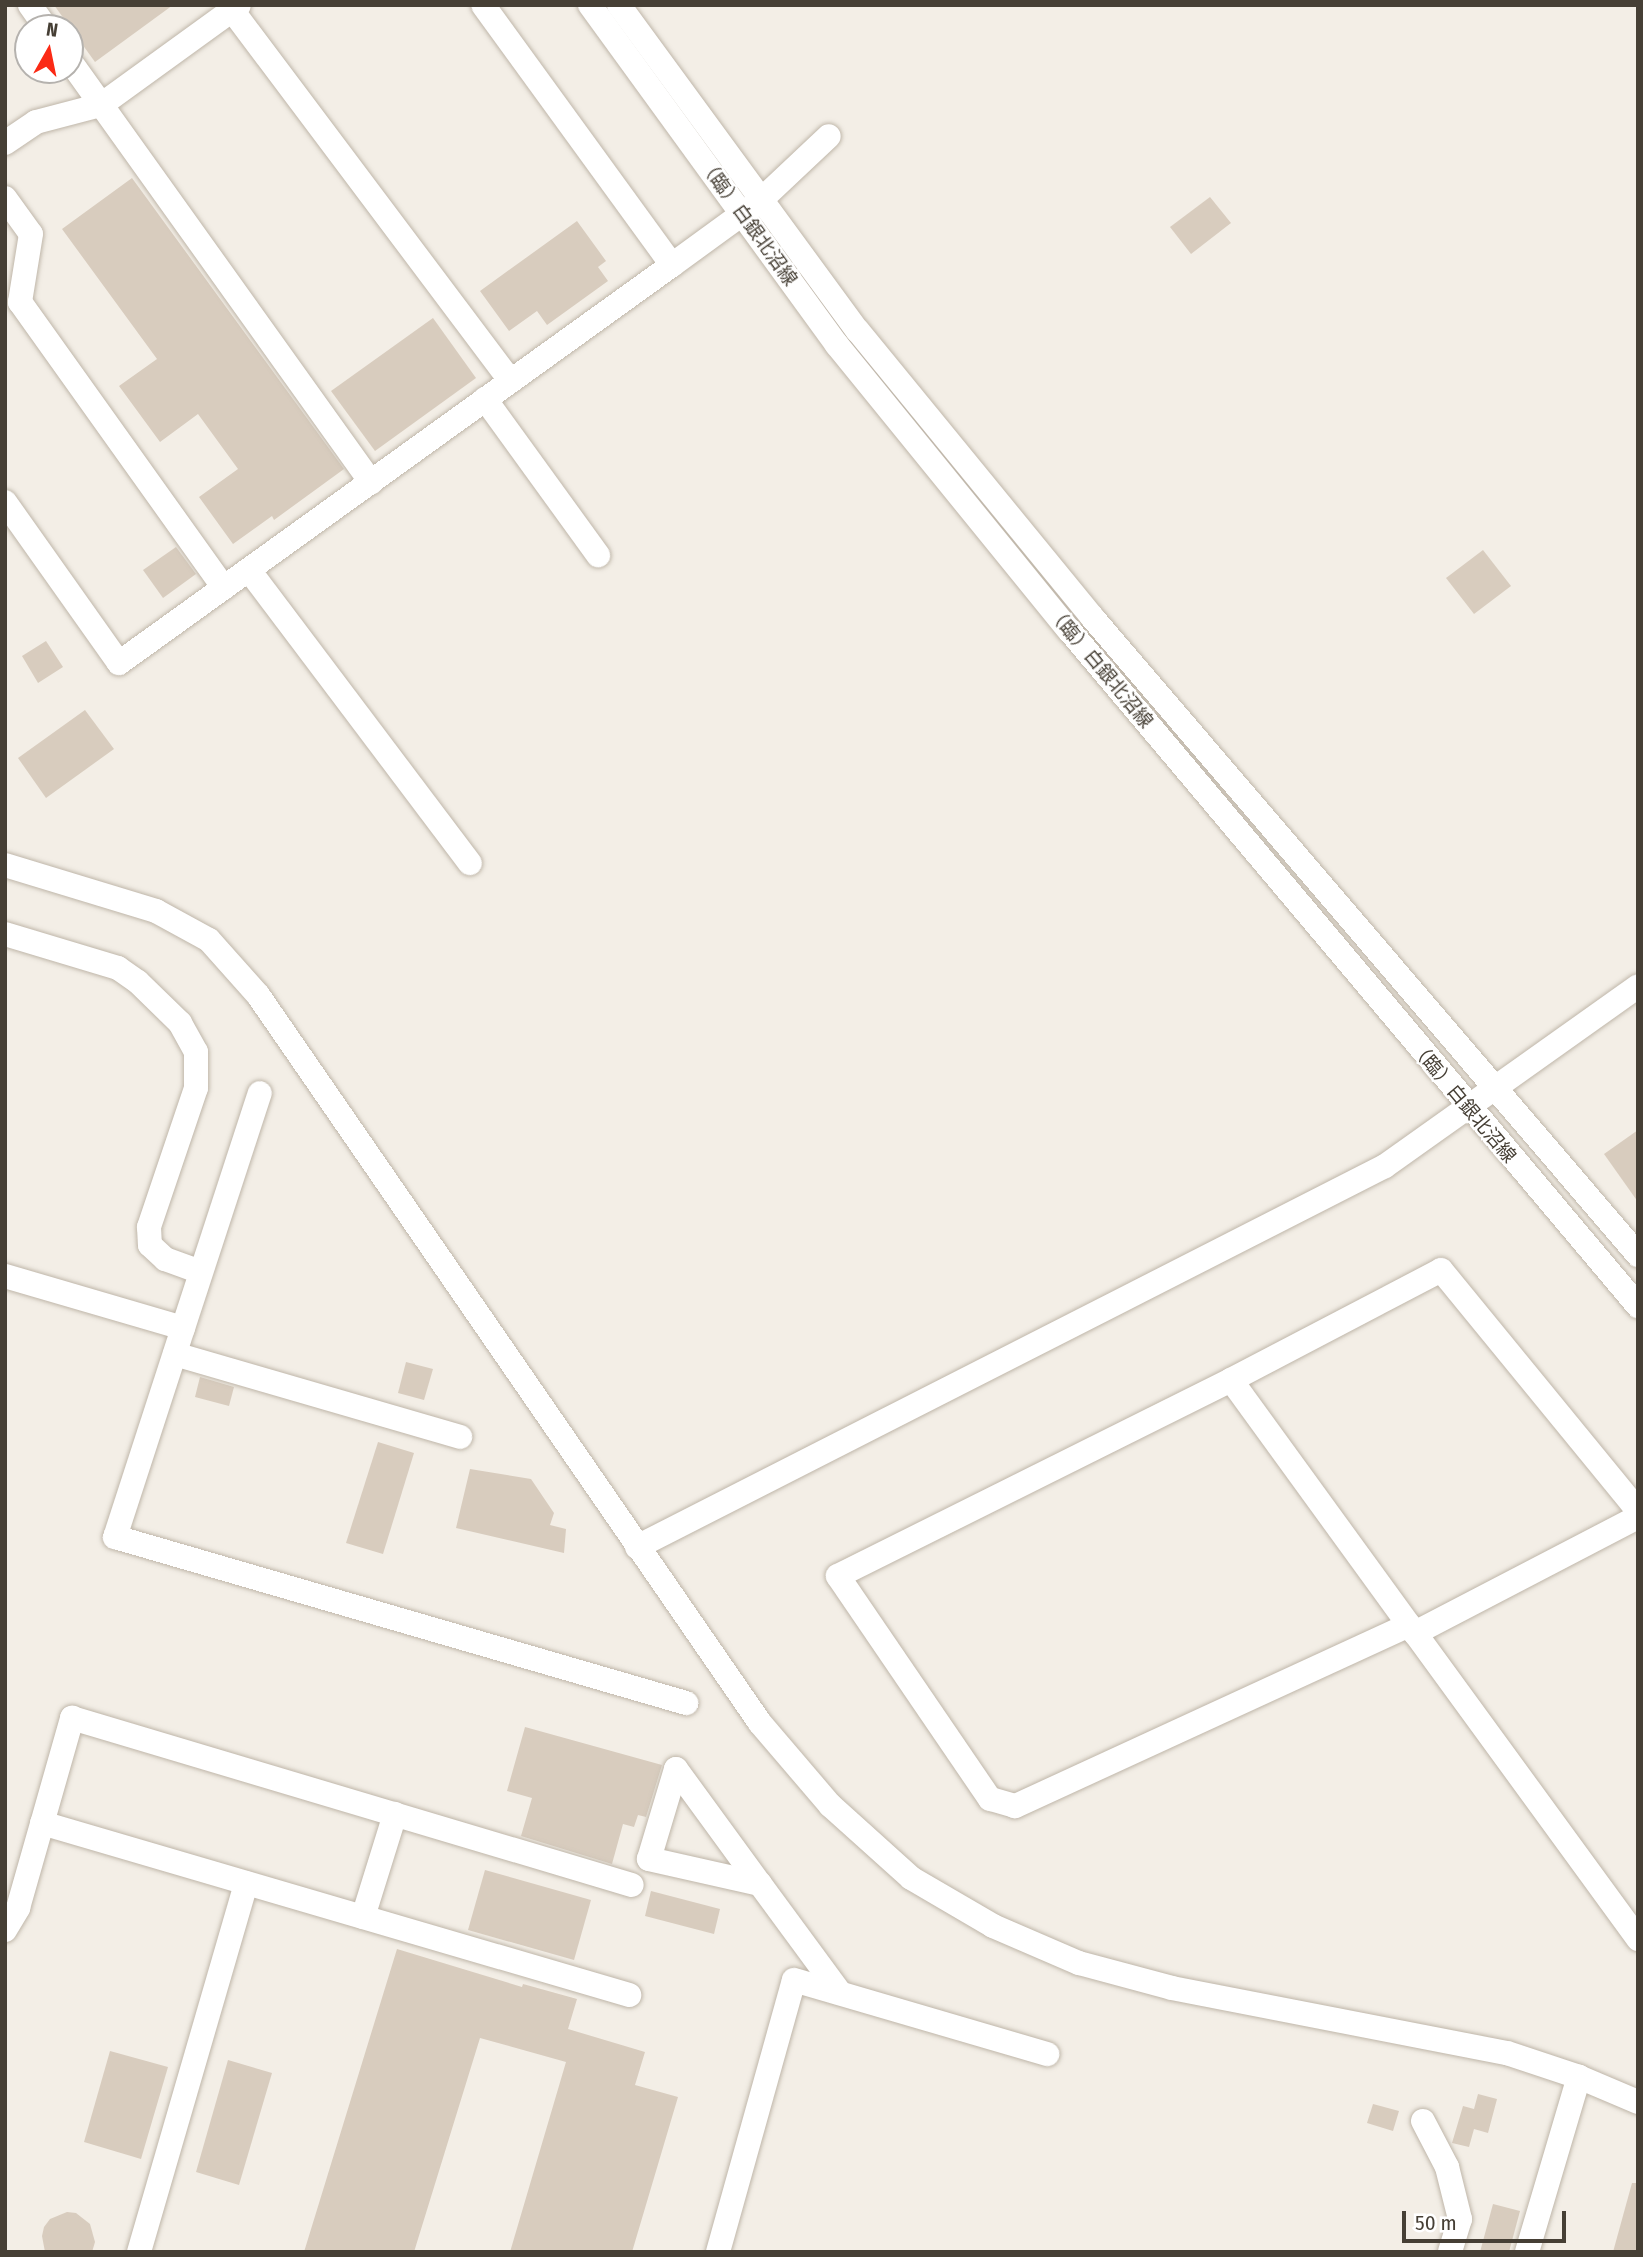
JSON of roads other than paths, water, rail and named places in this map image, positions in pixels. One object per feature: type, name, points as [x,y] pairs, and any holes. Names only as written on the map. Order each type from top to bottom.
[{"type":"street","points":[[483,5],[672,265]]},
{"type":"street","name":"（臨）白銀北沼線","points":[[590,5],[752,207],[858,331],[1092,617],[1638,1255]]},
{"type":"street","name":"（臨）白銀北沼線","points":[[618,5],[752,207],[837,345],[1468,1108],[1638,1306]]},
{"type":"street","points":[[5,143],[36,122],[101,105],[236,8],[511,381]]},
{"type":"street","points":[[84,81],[371,482]]},
{"type":"street","points":[[5,502],[119,663],[752,207],[829,136]]},
{"type":"street","points":[[5,198],[31,233],[20,302],[223,588]]},
{"type":"street","points":[[485,399],[598,555]]},
{"type":"street","points":[[249,570],[470,863]]},
{"type":"street","points":[[5,865],[156,911],[209,940],[258,995],[760,1723],[830,1805],[911,1878],[993,1926],[1079,1963],[1172,1988],[1507,2053],[1579,2077],[1638,2102]]},
{"type":"street","points":[[5,934],[118,968],[138,982],[180,1023],[196,1052],[197,1088],[149,1227],[150,1245],[165,1259],[201,1272]]},
{"type":"street","points":[[638,1548],[1385,1166],[1638,986]]},
{"type":"street","points":[[260,1093],[115,1538],[685,1703]]},
{"type":"street","points":[[1638,1511],[1441,1269],[1231,1380],[838,1576],[989,1799],[1015,1806],[1412,1629],[1638,1517]]},
{"type":"street","points":[[5,1276],[183,1328]]},
{"type":"street","points":[[175,1354],[460,1437]]},
{"type":"street","points":[[1231,1380],[1638,1940]]},
{"type":"street","points":[[5,1930],[18,1908],[72,1718],[632,1885]]},
{"type":"street","points":[[760,1884],[649,1860],[676,1769],[760,1884],[839,1993]]},
{"type":"street","points":[[363,1917],[394,1814]]},
{"type":"street","points":[[42,1823],[629,1996]]},
{"type":"street","points":[[139,2252],[246,1883]]},
{"type":"street","points":[[718,2252],[794,1980],[1047,2054]]},
{"type":"street","points":[[1527,2252],[1579,2077]]},
{"type":"street","points":[[1423,2121],[1447,2167],[1460,2220],[1450,2252]]}]
